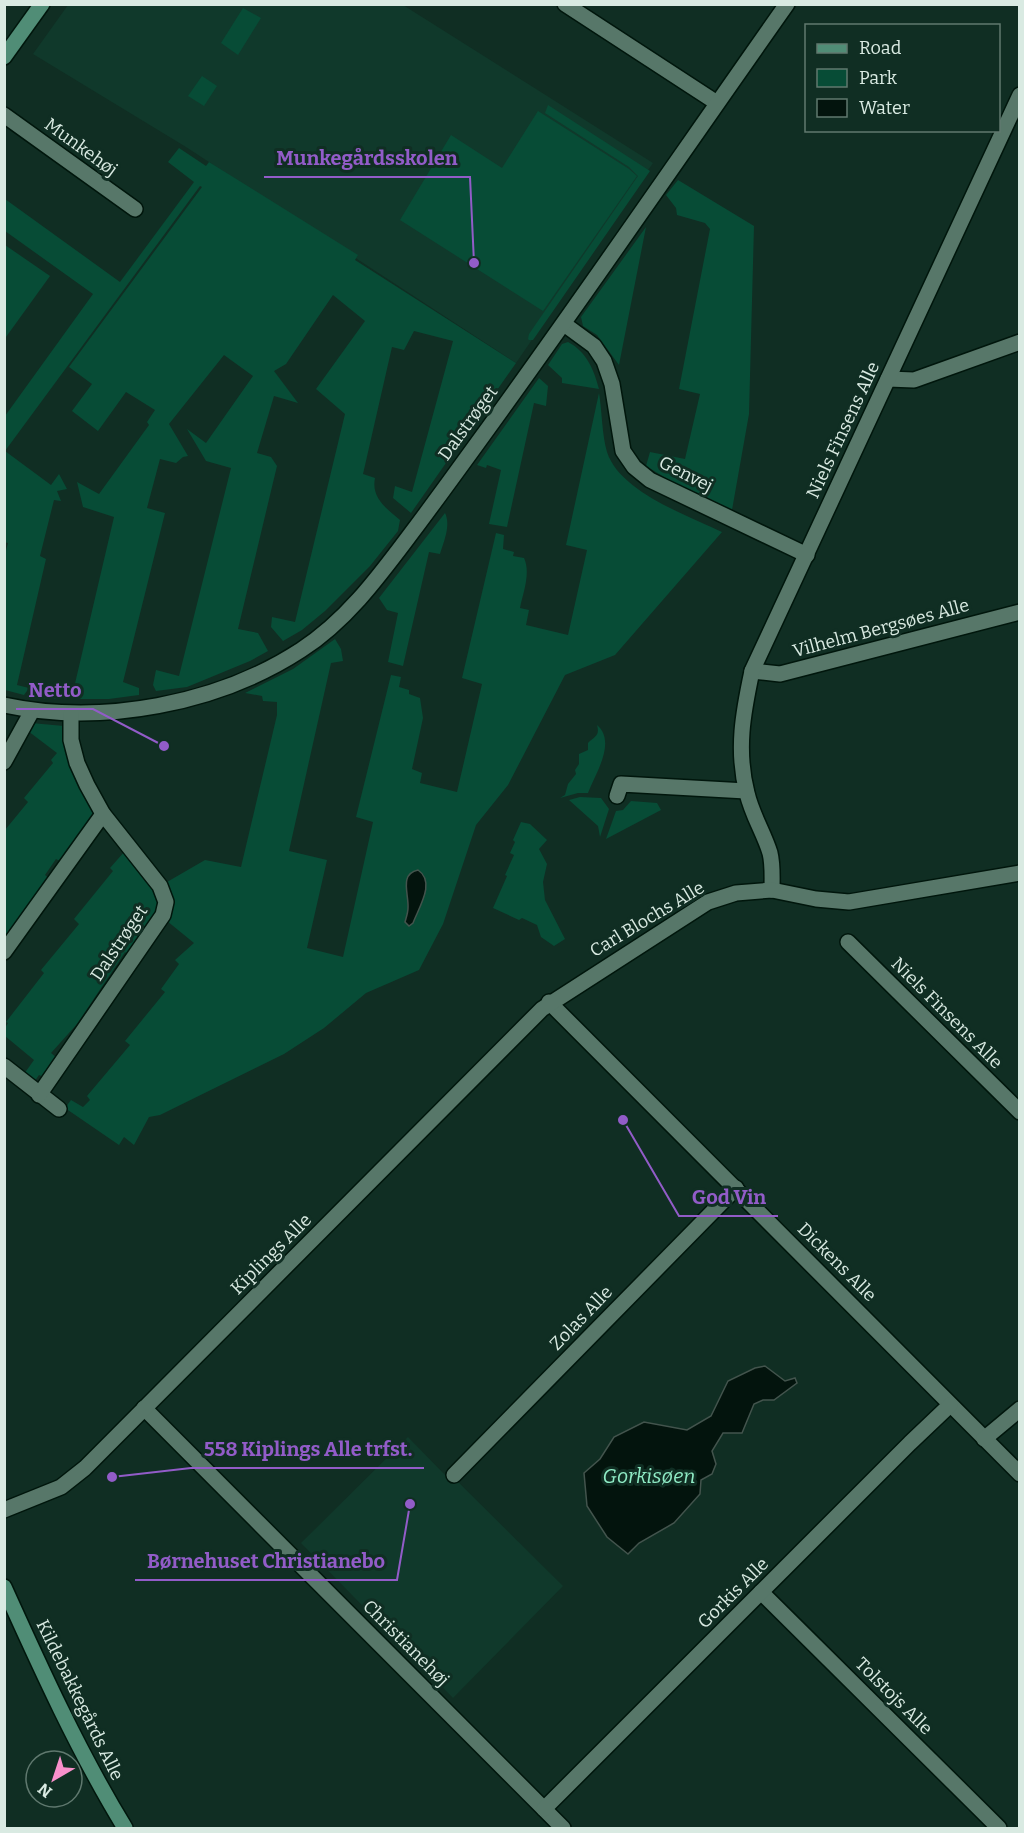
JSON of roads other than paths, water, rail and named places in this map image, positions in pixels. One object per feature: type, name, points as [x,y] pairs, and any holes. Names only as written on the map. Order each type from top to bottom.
[{"type":"street","points":[[4,57],[42,4]]},
{"type":"street","points":[[565,4],[717,103]]},
{"type":"street","name":"Dalstrøget","points":[[4,705],[32,711],[71,714],[147,708],[182,700],[226,688],[279,663],[303,649],[336,622],[374,584],[564,324],[787,4]]},
{"type":"street","name":"Niels Finsens Alle","points":[[772,890],[770,853],[750,807],[741,754],[742,717],[752,671],[1020,95]]},
{"type":"street","name":"Munkehøj","points":[[4,115],[135,209]]},
{"type":"street","name":"Genvej","points":[[564,324],[594,346],[604,361],[612,384],[623,451],[634,467],[650,480],[807,555]]},
{"type":"street","points":[[888,379],[914,380],[1020,342]]},
{"type":"street","name":"Vilhelm Bergsøes Alle","points":[[752,671],[780,674],[1020,612]]},
{"type":"street","points":[[4,762],[32,711]]},
{"type":"street","name":"Dalstrøget","points":[[39,1095],[163,915],[166,902],[159,884],[103,814],[77,763],[71,740],[71,714]]},
{"type":"street","points":[[617,796],[621,784],[746,791]]},
{"type":"street","points":[[4,952],[103,814]]},
{"type":"street","name":"Carl Blochs Alle","points":[[549,1002],[708,902],[736,893],[772,890],[816,900],[849,902],[1020,873]]},
{"type":"street","name":"Niels Finsens Alle","points":[[848,942],[1020,1112]]},
{"type":"street","name":"Dickens Alle","points":[[549,1002],[1020,1474]]},
{"type":"street","name":"Kiplings Alle","points":[[4,1510],[52,1492],[69,1482],[549,1002]]},
{"type":"street","points":[[4,1066],[58,1108]]},
{"type":"street","name":"Zolas Alle","points":[[454,1475],[736,1188]]},
{"type":"street","name":"Gorkis Alle","points":[[544,1809],[950,1405]]},
{"type":"street","name":"Christianehøj","points":[[144,1408],[563,1828]]},
{"type":"street","points":[[984,1439],[1020,1409]]},
{"type":"street","name":"Kildebakkegårds Alle","points":[[4,1587],[56,1702],[94,1778],[124,1828]]},
{"type":"street","name":"Tolstojs Alle","points":[[761,1592],[999,1828]]},
{"type":"water","points":[[418,870],[426,881],[426,888],[413,923],[409,926],[405,922],[408,908],[406,885],[412,872]]},
{"type":"water","name":"Gorkisøen","points":[[765,1366],[785,1381],[795,1378],[797,1383],[774,1400],[763,1400],[754,1404],[742,1433],[723,1433],[712,1451],[716,1464],[712,1474],[701,1480],[700,1494],[674,1523],[639,1543],[628,1554],[607,1537],[587,1506],[584,1473],[600,1459],[614,1437],[644,1422],[687,1430],[711,1416],[728,1381],[755,1368]]},
{"type":"place","name":"Munkegårdsskolen","points":[[474,263]]},
{"type":"place","name":"Netto","points":[[164,746]]},
{"type":"place","name":"God Vin","points":[[623,1120]]},
{"type":"place","name":"558 Kiplings Alle trfst.","points":[[112,1477]]},
{"type":"place","name":"Børnehuset Christianebo","points":[[410,1504]]}]
